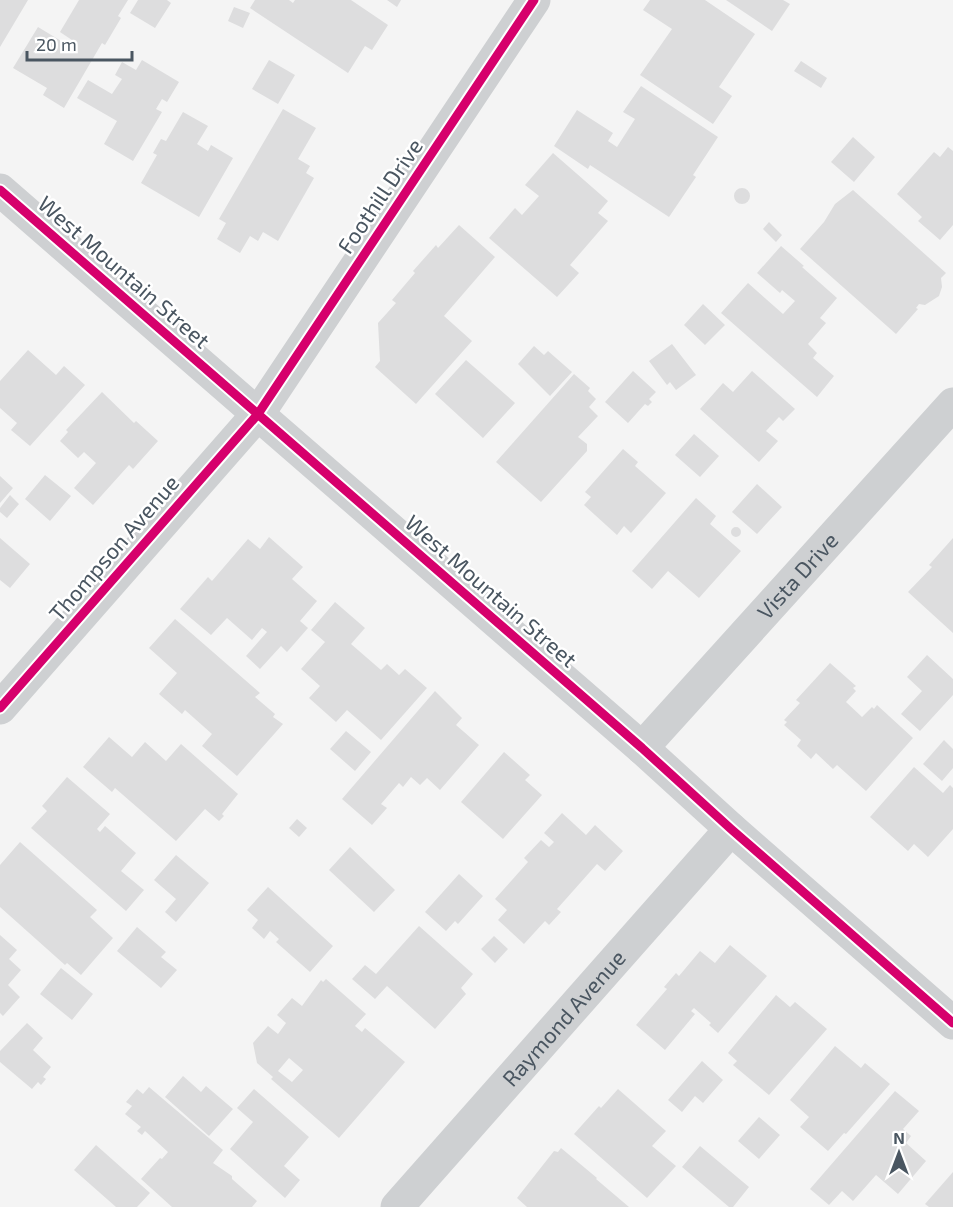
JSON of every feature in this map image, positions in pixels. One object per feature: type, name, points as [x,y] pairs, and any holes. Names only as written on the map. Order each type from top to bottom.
[{"type":"street","name":"Foothill Drive","points":[[258,414],[534,0]]},
{"type":"street","name":"West Mountain Street","points":[[0,190],[642,748],[953,1023]]},
{"type":"street","name":"Vista Drive","points":[[642,748],[953,404]]},
{"type":"street","name":"Thompson Avenue","points":[[0,708],[258,414]]},
{"type":"street","name":"Raymond Avenue","points":[[397,1207],[731,829]]},
{"type":"building","points":[[0,0],[28,0],[0,47]]},
{"type":"building","points":[[79,0],[128,0],[118,16],[121,18],[105,45],[102,43],[64,108],[43,95],[47,88],[13,68],[38,27],[71,47],[75,42],[60,32]]},
{"type":"building","points":[[138,0],[167,0],[171,3],[155,28],[130,13]]},
{"type":"building","points":[[255,0],[289,0],[293,3],[295,0],[351,0],[388,25],[372,50],[365,46],[348,73],[250,8]]},
{"type":"building","points":[[387,0],[401,0],[397,7]]},
{"type":"building","points":[[650,0],[705,0],[755,34],[719,87],[732,96],[713,124],[640,75],[672,29],[643,10]]},
{"type":"building","points":[[726,0],[783,0],[790,4],[772,31]]},
{"type":"building","points":[[234,7],[250,13],[243,28],[228,21]]},
{"type":"building","points":[[142,60],[179,82],[167,102],[162,99],[156,109],[162,112],[133,161],[104,144],[117,121],[77,98],[88,80],[112,94],[122,79],[115,75],[122,62],[136,70]]},
{"type":"building","points":[[269,60],[295,75],[278,104],[252,89]]},
{"type":"building","points":[[801,61],[827,78],[821,88],[794,71]]},
{"type":"building","points":[[641,86],[718,137],[693,175],[696,177],[669,217],[590,165],[588,169],[554,146],[577,110],[613,133],[608,141],[617,147],[635,119],[623,112]]},
{"type":"building","points":[[283,109],[316,128],[298,159],[310,166],[306,173],[314,178],[278,241],[263,232],[258,241],[250,236],[240,253],[217,239],[226,223],[219,219]]},
{"type":"building","points":[[183,112],[208,126],[197,144],[208,151],[211,145],[233,158],[199,217],[141,183],[157,155],[153,153],[161,139],[166,141]]},
{"type":"building","points":[[853,137],[875,157],[854,182],[831,162]]},
{"type":"building","points":[[948,147],[953,151],[953,225],[940,240],[918,221],[922,217],[897,194],[934,152],[940,157]]},
{"type":"building","points":[[553,153],[608,201],[598,213],[608,221],[570,265],[579,273],[557,297],[489,238],[515,208],[522,215],[539,196],[525,185]]},
{"type":"building","points":[[739,188],[745,188],[750,196],[748,202],[739,204],[734,199],[734,193]]},
{"type":"building","points":[[853,190],[946,273],[941,278],[942,287],[939,296],[925,305],[919,304],[916,308],[918,309],[896,334],[800,249],[824,222],[835,204]]},
{"type":"building","points":[[769,222],[782,235],[776,242],[763,229]]},
{"type":"building","points":[[459,225],[495,257],[444,316],[472,341],[416,404],[375,367],[380,361],[378,323],[396,303],[392,300],[415,273],[413,271],[436,245],[438,248]]},
{"type":"building","points":[[781,246],[837,298],[820,318],[826,323],[808,344],[817,353],[813,358],[834,376],[817,397],[721,313],[748,283],[783,314],[795,301],[782,290],[780,293],[757,273]]},
{"type":"building","points":[[703,304],[725,325],[705,345],[684,325]]},
{"type":"building","points":[[672,344],[696,375],[676,390],[670,382],[667,385],[649,361]]},
{"type":"building","points":[[534,346],[544,355],[548,351],[572,372],[550,396],[518,364]]},
{"type":"building","points":[[28,350],[56,375],[64,366],[85,385],[30,446],[11,430],[17,423],[0,408],[0,381]]},
{"type":"building","points":[[466,360],[515,403],[483,438],[435,394]]},
{"type":"building","points":[[633,371],[656,392],[649,399],[652,402],[648,406],[645,404],[628,423],[605,402]]},
{"type":"building","points":[[752,371],[795,409],[783,421],[779,417],[766,431],[778,441],[759,462],[700,409],[723,383],[733,392]]},
{"type":"building","points":[[574,374],[590,388],[588,391],[596,399],[589,407],[598,416],[578,437],[587,444],[587,451],[541,502],[496,462]]},
{"type":"building","points":[[102,392],[134,423],[136,421],[158,441],[133,469],[129,465],[93,505],[74,488],[96,463],[84,452],[78,458],[60,441],[68,432],[66,430]]},
{"type":"building","points":[[694,434],[719,456],[700,477],[675,455]]},
{"type":"building","points":[[623,449],[638,462],[635,466],[666,493],[631,533],[624,526],[617,535],[584,505],[591,497],[585,492]]},
{"type":"building","points":[[45,475],[71,496],[50,521],[25,499]]},
{"type":"building","points":[[0,476],[13,488],[0,503]]},
{"type":"building","points":[[757,484],[782,507],[757,534],[732,512]]},
{"type":"building","points":[[10,495],[19,504],[7,518],[0,512],[0,508]]},
{"type":"building","points":[[696,498],[716,516],[710,524],[741,551],[699,598],[668,571],[652,589],[632,571]]},
{"type":"building","points":[[736,527],[740,528],[740,536],[736,537],[732,536],[731,532],[732,528]]},
{"type":"building","points":[[269,537],[303,567],[292,579],[317,601],[300,621],[308,628],[287,652],[281,646],[260,669],[246,656],[267,632],[262,628],[252,640],[227,618],[211,635],[180,609],[208,577],[212,581],[248,539],[260,549]]},
{"type":"building","points":[[0,538],[30,564],[10,588],[0,580]]},
{"type":"building","points":[[953,538],[953,633],[908,592],[932,567],[929,565]]},
{"type":"building","points":[[335,602],[365,628],[351,644],[381,670],[387,664],[399,675],[405,669],[427,688],[381,740],[347,710],[336,722],[309,698],[320,686],[301,669],[325,642],[311,630]]},
{"type":"building","points":[[175,619],[260,693],[255,697],[275,714],[273,717],[283,724],[237,776],[202,746],[212,734],[185,710],[182,714],[159,694],[177,673],[149,648]]},
{"type":"building","points":[[927,655],[953,679],[953,695],[920,731],[901,714],[922,691],[907,677]]},
{"type":"building","points":[[830,663],[856,686],[853,688],[856,691],[846,702],[862,717],[877,705],[913,738],[866,791],[837,765],[833,769],[816,753],[811,759],[797,746],[801,740],[784,725],[787,722],[784,720],[800,703],[796,700]]},
{"type":"building","points":[[435,691],[462,718],[456,725],[479,745],[440,790],[427,778],[420,785],[411,777],[403,787],[399,783],[381,804],[387,808],[372,825],[342,799]]},
{"type":"building","points":[[346,731],[371,752],[355,771],[330,749]]},
{"type":"building","points":[[109,737],[132,757],[145,742],[166,761],[181,744],[238,794],[219,821],[205,809],[176,841],[115,788],[112,792],[83,767]]},
{"type":"building","points":[[944,740],[953,749],[953,768],[942,781],[923,764]]},
{"type":"building","points":[[504,752],[530,775],[525,780],[542,795],[503,839],[461,802]]},
{"type":"building","points":[[914,767],[943,793],[950,785],[953,788],[953,829],[928,857],[914,844],[908,851],[870,817]]},
{"type":"building","points":[[67,777],[110,814],[97,829],[100,832],[105,826],[136,853],[121,871],[144,890],[126,911],[31,828],[47,811],[42,806]]},
{"type":"building","points":[[562,813],[586,835],[595,825],[623,851],[605,871],[597,864],[557,909],[561,912],[549,925],[545,921],[524,944],[498,920],[507,910],[495,899],[528,862],[524,858],[541,840],[549,847],[554,842],[544,833]]},
{"type":"building","points":[[297,819],[307,828],[299,837],[289,828]]},
{"type":"building","points":[[20,842],[97,910],[90,917],[113,938],[81,975],[67,963],[65,965],[0,907],[0,865]]},
{"type":"building","points":[[350,847],[395,890],[374,912],[329,870]]},
{"type":"building","points":[[176,855],[209,883],[176,922],[165,912],[176,899],[154,880]]},
{"type":"building","points":[[459,874],[483,896],[458,924],[455,921],[446,931],[425,912]]},
{"type":"building","points":[[268,887],[333,946],[310,972],[276,942],[279,939],[270,931],[264,939],[252,928],[258,920],[247,910]]},
{"type":"building","points":[[419,926],[473,974],[461,988],[466,994],[435,1029],[387,986],[375,999],[352,979],[365,965],[376,974]]},
{"type":"building","points":[[137,927],[166,952],[161,957],[177,970],[161,988],[117,951]]},
{"type":"building","points":[[0,935],[17,950],[9,959],[21,970],[8,985],[20,997],[3,1016],[0,1013]]},
{"type":"building","points":[[494,936],[508,949],[495,963],[481,949]]},
{"type":"building","points":[[730,945],[767,976],[718,1033],[709,1025],[711,1023],[694,1008],[691,1011],[695,1014],[665,1050],[636,1025],[667,989],[664,987],[676,973],[679,976],[700,951],[715,963]]},
{"type":"building","points":[[61,968],[93,994],[72,1020],[40,994]]},
{"type":"building","points":[[326,979],[366,1014],[355,1026],[362,1032],[365,1028],[405,1062],[339,1138],[271,1079],[273,1077],[257,1063],[253,1043],[268,1026],[278,1034],[286,1023],[277,1015],[292,998],[302,1006],[321,980],[323,982]],"holes":[[[289,1058],[303,1070],[292,1082],[278,1071]]]},
{"type":"building","points":[[776,995],[790,1007],[795,1002],[827,1029],[769,1095],[733,1065],[737,1061],[728,1053]]},
{"type":"building","points":[[27,1023],[43,1038],[33,1050],[51,1067],[43,1077],[46,1079],[41,1085],[38,1082],[32,1089],[0,1062],[0,1051]]},
{"type":"building","points":[[835,1046],[861,1068],[865,1063],[890,1084],[828,1151],[800,1127],[809,1117],[790,1100]]},
{"type":"building","points":[[702,1061],[723,1080],[703,1103],[695,1096],[682,1112],[668,1100]]},
{"type":"building","points":[[183,1076],[201,1092],[206,1086],[233,1109],[209,1136],[165,1097]]},
{"type":"building","points":[[149,1087],[223,1150],[213,1163],[232,1176],[232,1179],[257,1201],[252,1207],[172,1207],[141,1179],[168,1152],[145,1131],[142,1135],[137,1131],[141,1127],[125,1114],[132,1106],[126,1102],[137,1089],[143,1094]]},
{"type":"building","points":[[254,1089],[309,1137],[284,1166],[300,1180],[285,1198],[230,1149],[253,1122],[237,1108]]},
{"type":"building","points":[[618,1089],[666,1131],[652,1146],[676,1166],[647,1198],[574,1134]]},
{"type":"building","points":[[895,1091],[919,1111],[903,1129],[911,1136],[906,1143],[926,1161],[898,1194],[876,1175],[853,1201],[842,1191],[829,1205],[810,1189]]},
{"type":"building","points":[[759,1117],[780,1135],[759,1159],[738,1141]]},
{"type":"building","points":[[96,1145],[150,1193],[137,1207],[116,1207],[74,1170]]},
{"type":"building","points":[[700,1146],[749,1187],[733,1207],[729,1207],[682,1167]]},
{"type":"building","points":[[561,1148],[629,1207],[527,1207],[517,1198],[554,1151],[558,1152]]},
{"type":"building","points":[[953,1172],[953,1207],[929,1207],[925,1204]]},
{"type":"cycle path","points":[[0,708],[258,414],[534,0]]},
{"type":"cycle path","points":[[0,190],[642,748],[953,1023]]}]
